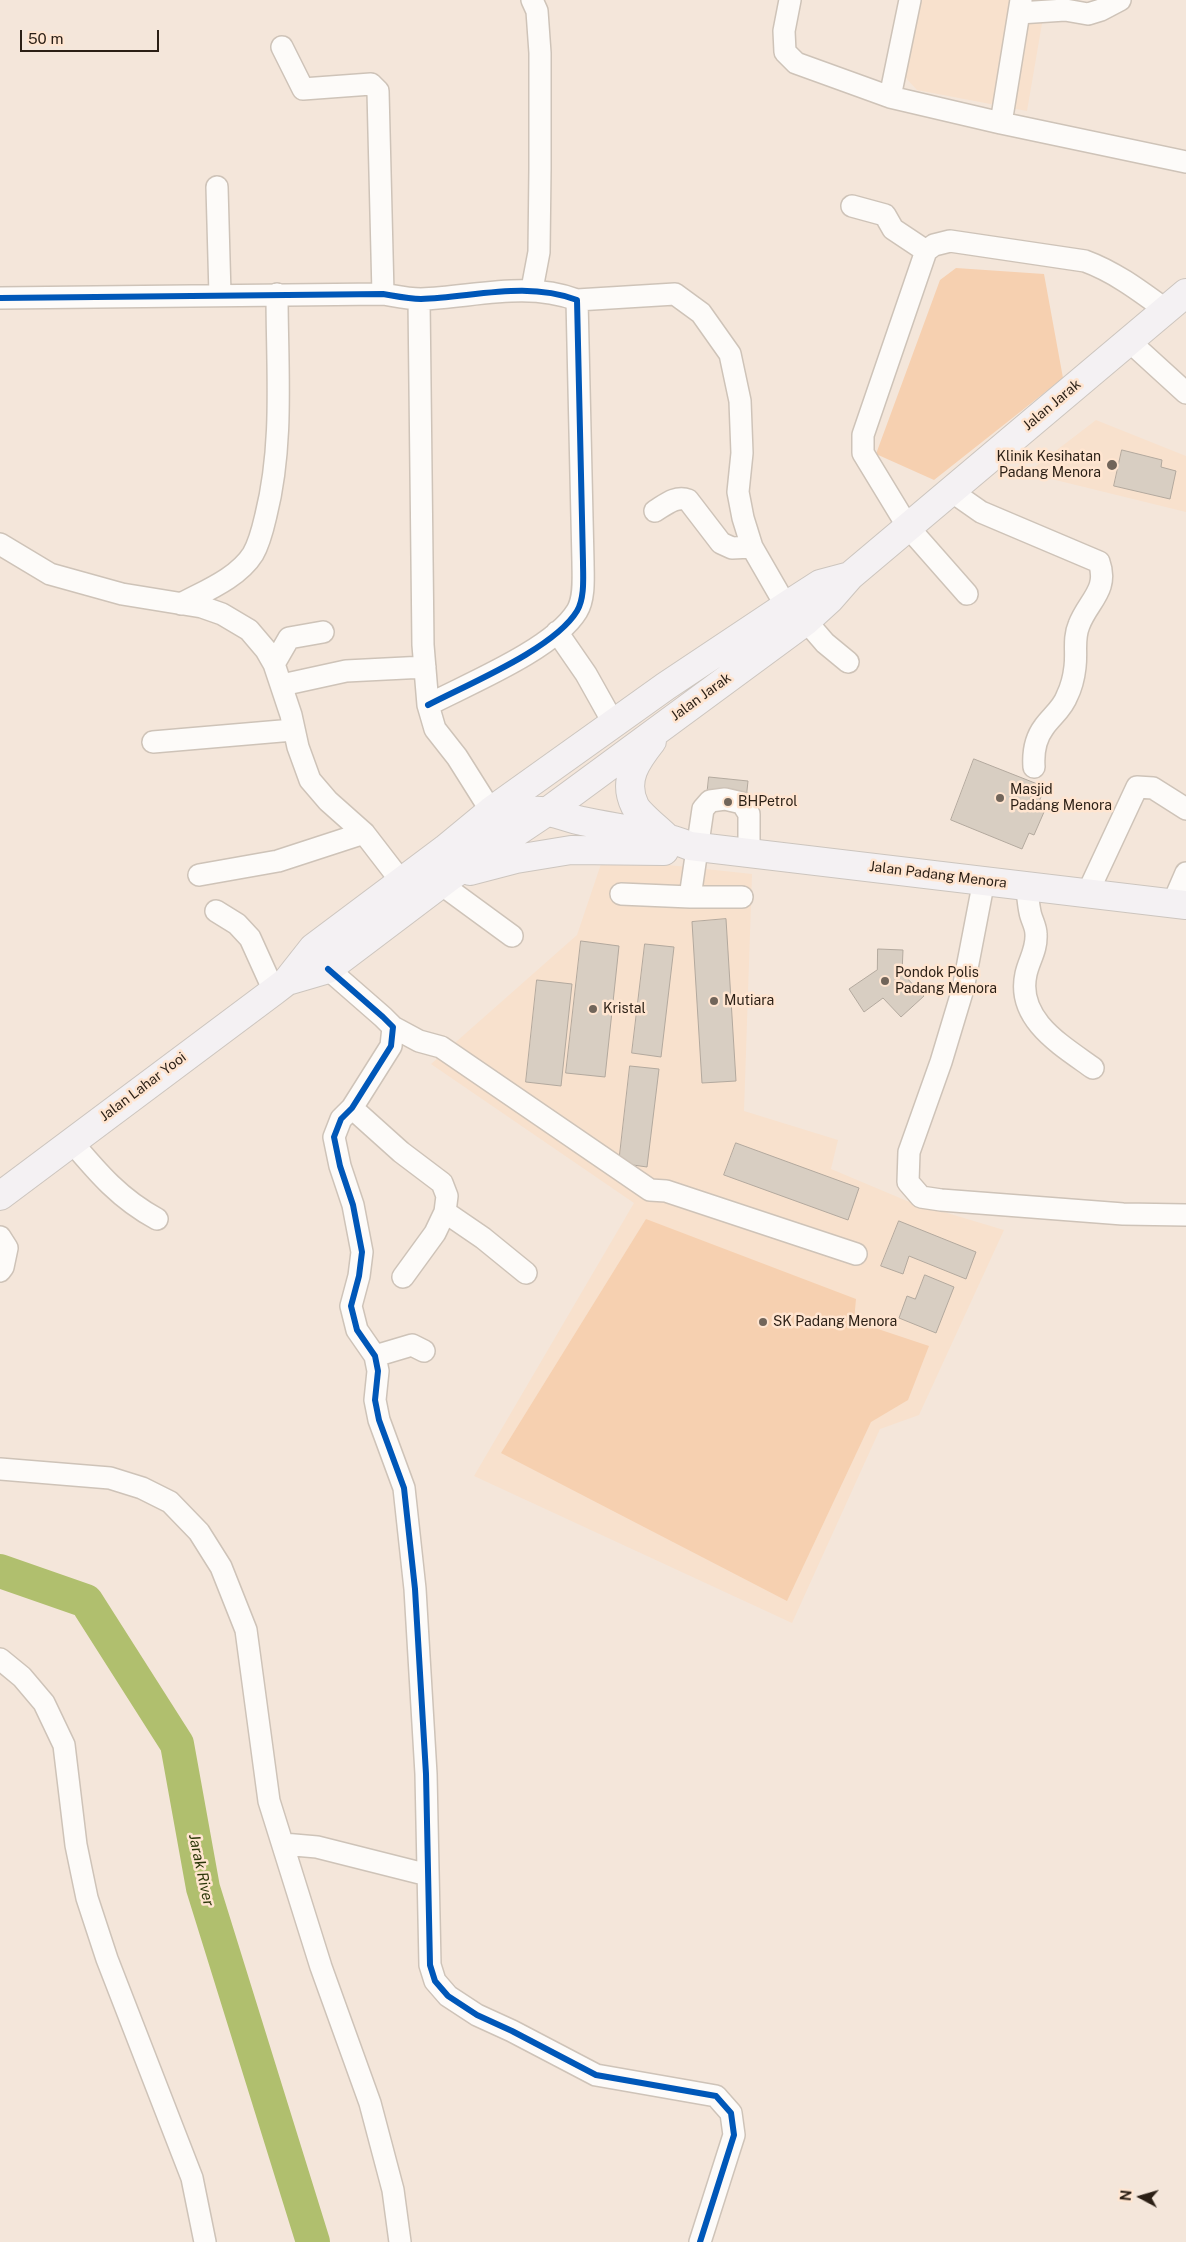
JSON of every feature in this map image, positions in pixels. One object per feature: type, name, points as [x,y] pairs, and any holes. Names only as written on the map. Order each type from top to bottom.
[{"type":"main road","name":"Jalan Jarak","points":[[611,726],[666,686],[796,613],[829,600],[850,576],[1176,301]]},
{"type":"main road","name":"Jalan Jarak","points":[[536,816],[665,723],[796,613]]},
{"type":"main road","points":[[665,723],[634,764],[630,786],[636,806],[680,845]]},
{"type":"main road","points":[[445,849],[491,811],[611,726]]},
{"type":"main road","points":[[445,849],[514,817],[536,816],[562,777],[611,726]]},
{"type":"main road","name":"Jalan Padang Menora","points":[[536,816],[588,822],[680,845],[1179,904]]},
{"type":"main road","name":"Jalan Lahar Yooi","points":[[280,986],[328,969],[446,880],[536,816]]},
{"type":"main road","points":[[446,880],[516,859],[571,850],[680,845]]},
{"type":"main road","name":"Jalan Lahar Yooi","points":[[0,1196],[280,986],[313,948],[445,849]]},
{"type":"street","points":[[532,0],[537,11],[539,44],[540,160],[539,252],[532,289]]},
{"type":"street","points":[[790,0],[784,31],[785,52],[796,63],[890,97],[1001,123],[1186,162]]},
{"type":"street","points":[[890,97],[910,0]]},
{"type":"street","points":[[1001,123],[1020,6],[1088,14],[1101,10],[1120,0]]},
{"type":"street","points":[[282,47],[304,89],[371,84],[378,91],[383,294]]},
{"type":"street","points":[[218,187],[220,295]]},
{"type":"street","points":[[852,206],[885,215],[893,230],[926,251]]},
{"type":"street","points":[[967,594],[908,527],[863,453],[863,435],[926,251],[934,245],[950,241],[1085,261],[1176,301]]},
{"type":"street","points":[[0,298],[383,294],[419,299],[532,289],[560,294],[577,300],[675,294],[701,313],[730,354],[740,401],[742,453],[738,492],[743,518],[752,547],[796,613],[825,643],[848,662]]},
{"type":"street","points":[[181,604],[221,583],[238,570],[252,555],[260,539],[272,490],[278,447],[277,294]]},
{"type":"street","points":[[419,299],[423,645],[428,705],[435,729],[457,757],[491,811]]},
{"type":"street","points":[[428,705],[544,644],[577,610],[582,588],[577,300]]},
{"type":"street","points":[[1129,341],[1186,393]]},
{"type":"street","points":[[951,490],[981,512],[1099,562],[1104,575],[1098,592],[1085,610],[1078,627],[1074,645],[1075,666],[1067,698],[1043,728],[1033,751],[1034,767]]},
{"type":"street","points":[[655,511],[673,499],[683,498],[688,500],[721,542],[732,548],[752,547]]},
{"type":"street","points":[[0,544],[50,574],[122,594],[202,607],[222,614],[249,630],[266,650],[274,664],[310,780],[328,801],[364,833],[401,881]]},
{"type":"street","points":[[274,664],[289,638],[323,632]]},
{"type":"street","points":[[557,632],[586,674],[611,726]]},
{"type":"street","points":[[282,685],[346,671],[425,667]]},
{"type":"street","points":[[153,742],[293,730]]},
{"type":"street","points":[[1088,892],[1136,787],[1153,788],[1186,809]]},
{"type":"street","points":[[690,897],[680,845],[710,801],[725,799],[742,804],[749,814],[749,853]]},
{"type":"street","points":[[199,875],[278,861],[364,833]]},
{"type":"street","points":[[1179,904],[1186,873]]},
{"type":"street","points":[[446,880],[512,936]]},
{"type":"street","points":[[984,880],[963,989],[941,1062],[909,1152],[908,1182],[921,1197],[941,1200],[1123,1214],[1186,1215]]},
{"type":"street","points":[[1026,885],[1030,913],[1036,933],[1035,953],[1026,974],[1024,994],[1026,1002],[1032,1017],[1063,1047],[1092,1068]]},
{"type":"street","points":[[621,894],[742,897]]},
{"type":"street","points":[[216,911],[237,924],[250,938],[280,986]]},
{"type":"street","points":[[328,969],[384,1017],[392,1027],[419,1040],[442,1047],[650,1190],[666,1191],[856,1254]]},
{"type":"street","points":[[392,1027],[391,1046],[352,1108],[341,1119],[334,1137],[340,1166],[354,1205],[362,1252],[359,1276],[351,1306],[357,1330],[375,1356],[378,1371],[375,1400],[379,1420],[404,1488],[415,1589],[426,1774],[430,1965],[436,1981],[448,1996],[477,2015],[512,2030],[596,2075],[716,2096],[731,2113],[734,2135],[700,2242]]},
{"type":"street","points":[[352,1108],[401,1152],[442,1183],[447,1196],[445,1212],[436,1233],[403,1277]]},
{"type":"street","points":[[71,1141],[107,1184],[137,1208],[157,1219]]},
{"type":"street","points":[[445,1212],[483,1238],[526,1273]]},
{"type":"street","points":[[0,1237],[7,1248],[4,1267],[0,1271]]},
{"type":"street","points":[[375,1356],[412,1345],[424,1350]]},
{"type":"street","points":[[0,1469],[110,1478],[142,1488],[170,1502],[199,1532],[221,1568],[246,1630],[269,1801],[321,1967],[370,2103],[393,2190],[400,2242]]},
{"type":"street","points":[[0,1659],[22,1677],[44,1703],[64,1745],[76,1845],[87,1898],[107,1959],[192,2178],[205,2242]]},
{"type":"street","points":[[283,1844],[317,1847],[428,1876]]},
{"type":"shaded area","points":[[919,0],[1046,0],[1027,111],[917,90],[904,76]]},
{"type":"shaded area","points":[[956,268],[1044,274],[1063,378],[934,480],[876,454],[940,280]]},
{"type":"shaded area","name":"Klinik Kesihatan Padang Menora","points":[[1096,420],[1186,456],[1186,512],[1027,473]]},
{"type":"shaded area","name":"SK Padang Menora","points":[[603,858],[752,874],[744,1111],[838,1140],[831,1169],[907,1201],[1004,1230],[919,1415],[880,1429],[792,1623],[474,1476],[634,1203],[431,1064],[577,935]]},
{"type":"shaded area","points":[[646,1219],[856,1299],[854,1321],[929,1346],[908,1400],[871,1422],[787,1601],[501,1453]]},
{"type":"building","points":[[1122,450],[1162,460],[1161,467],[1176,471],[1170,499],[1114,486]]},
{"type":"building","name":"Masjid Padang Menora","points":[[974,759],[1045,787],[1036,809],[1044,812],[1034,835],[1029,833],[1022,849],[951,820]]},
{"type":"building","points":[[709,777],[748,781],[746,800],[707,796]]},
{"type":"building","name":"Mutiara","points":[[726,919],[736,1081],[702,1083],[692,922]]},
{"type":"building","name":"Kristal","points":[[581,941],[619,946],[605,1077],[566,1073]]},
{"type":"building","points":[[645,944],[674,947],[661,1057],[632,1053]]},
{"type":"building","name":"Pondok Polis Padang Menora","points":[[878,949],[903,950],[902,973],[924,996],[901,1017],[883,998],[864,1012],[849,989],[877,970]]},
{"type":"building","points":[[537,980],[572,984],[561,1086],[526,1082]]},
{"type":"building","points":[[630,1066],[659,1069],[647,1167],[619,1163]]},
{"type":"building","points":[[736,1143],[859,1188],[848,1220],[724,1175]]},
{"type":"building","points":[[899,1221],[976,1252],[966,1279],[909,1256],[903,1274],[881,1266]]},
{"type":"building","points":[[925,1275],[954,1287],[936,1333],[899,1318],[907,1296],[915,1299]]},
{"type":"waterway","name":"Jarak River","points":[[0,1571],[86,1601],[177,1744],[203,1888],[313,2242]]},
{"type":"cycle path","points":[[0,298],[383,294],[421,299],[519,291],[558,294],[577,300],[583,574],[580,606],[566,625],[550,639],[487,676],[428,705]]},
{"type":"cycle path","points":[[328,969],[393,1027],[391,1046],[352,1108],[341,1119],[334,1137],[340,1166],[353,1205],[362,1252],[359,1276],[351,1306],[357,1330],[375,1356],[378,1371],[375,1400],[379,1420],[404,1488],[415,1589],[426,1774],[430,1965],[435,1981],[448,1996],[477,2015],[596,2075],[716,2096],[731,2113],[734,2135],[700,2242]]},
{"type":"place","name":"Klinik Kesihatan Padang Menora","points":[[1112,465]]},
{"type":"place","name":"Masjid Padang Menora","points":[[1000,798]]},
{"type":"place","name":"BHPetrol","points":[[728,802]]},
{"type":"place","name":"Pondok Polis Padang Menora","points":[[885,981]]},
{"type":"place","name":"Mutiara","points":[[714,1001]]},
{"type":"place","name":"Kristal","points":[[593,1009]]},
{"type":"place","name":"SK Padang Menora","points":[[763,1322]]}]
